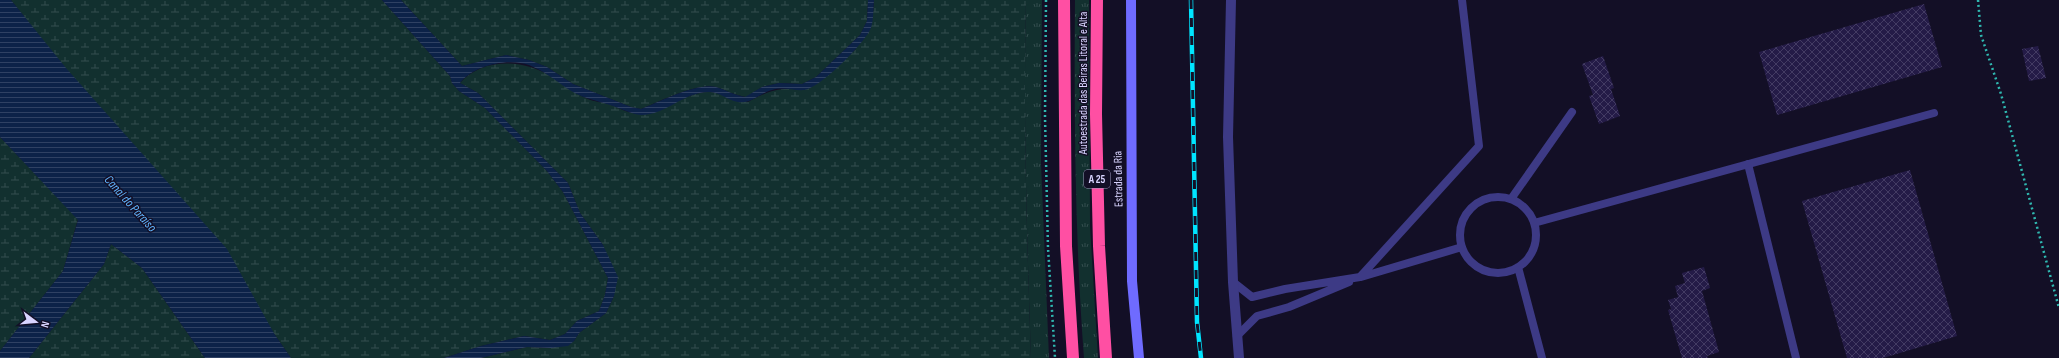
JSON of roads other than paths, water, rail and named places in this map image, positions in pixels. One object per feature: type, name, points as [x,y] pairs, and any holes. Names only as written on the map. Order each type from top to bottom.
[{"type":"highway","name":"Autoestrada das Beiras Litoral e Alta","points":[[1064,0],[1066,246],[1073,358]]},
{"type":"highway","name":"Autoestrada das Beiras Litoral e Alta","points":[[1097,0],[1096,114],[1099,246],[1106,358]]},
{"type":"street","name":"Estrada da Ria","points":[[1131,0],[1132,281],[1139,358]]},
{"type":"street","points":[[1231,0],[1228,137],[1233,282],[1239,358]]},
{"type":"lane","points":[[1233,282],[1252,297],[1285,289],[1360,277],[1479,146],[1462,0]]},
{"type":"lane","points":[[1511,199],[1572,112]]},
{"type":"lane","points":[[1534,223],[1934,113]]},
{"type":"lane","points":[[1748,164],[1796,358]]},
{"type":"lane","points":[[1494,197],[1511,199],[1525,208],[1534,223],[1536,240],[1530,256],[1518,268],[1502,273],[1485,271],[1471,262],[1462,247],[1460,230],[1466,214],[1478,202],[1494,197]]},
{"type":"lane","points":[[1237,336],[1257,316],[1289,307],[1360,277],[1462,247]]},
{"type":"lane","points":[[1518,268],[1542,358]]},
{"type":"water","name":"Canal do Paraíso","points":[[0,0],[11,0],[66,68],[227,249],[275,335],[291,358],[205,358],[142,268],[111,244],[104,264],[29,358],[0,358],[0,351],[63,271],[78,220],[0,137]]},
{"type":"water","points":[[382,0],[401,0],[462,66],[506,55],[529,60],[547,67],[573,84],[631,107],[641,109],[699,87],[716,87],[745,97],[762,87],[779,83],[802,84],[816,77],[860,35],[867,21],[868,0],[874,0],[871,29],[849,56],[829,75],[811,88],[804,90],[776,89],[743,102],[735,101],[714,92],[701,93],[692,95],[659,111],[641,115],[578,95],[540,70],[521,63],[511,62],[492,65],[482,68],[466,77],[460,83],[478,93],[568,183],[580,213],[603,245],[618,277],[614,296],[606,313],[579,333],[574,341],[568,346],[551,348],[527,347],[481,358],[444,358],[481,346],[524,336],[550,340],[565,334],[577,321],[599,311],[605,295],[608,278],[563,192],[547,171],[485,108],[459,91],[452,83],[450,76]]},
{"type":"railway","points":[[1191,0],[1197,322],[1201,358]]}]
